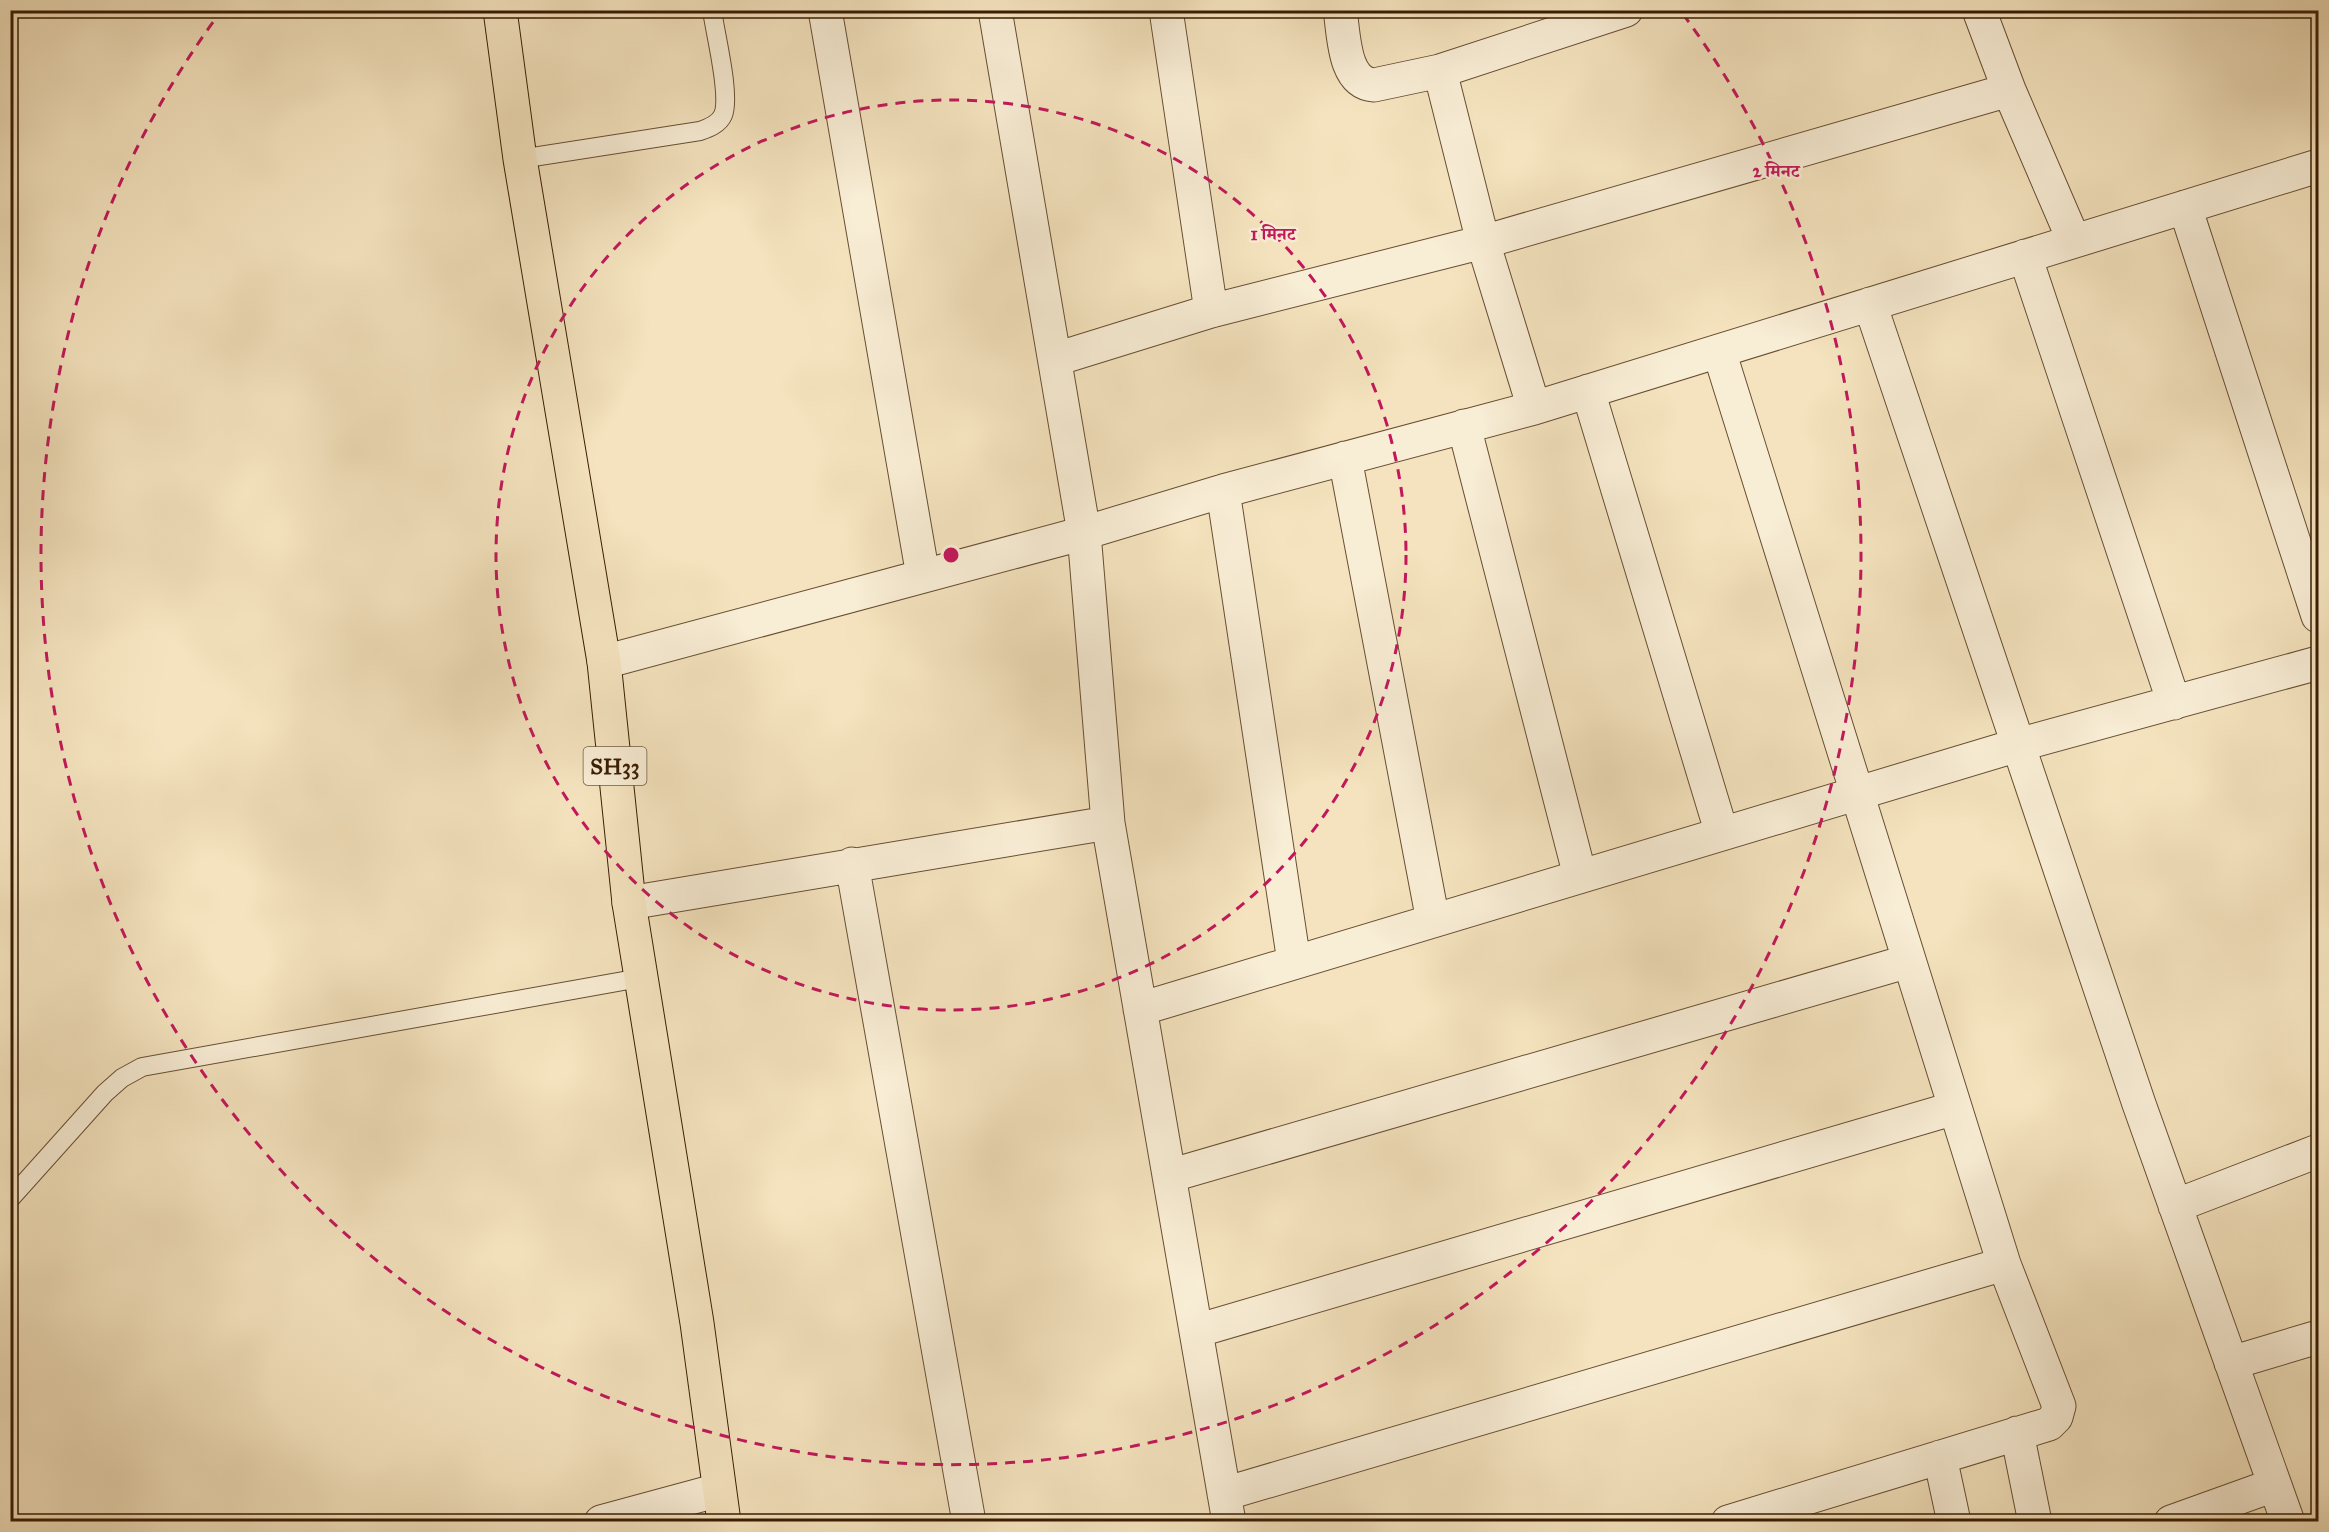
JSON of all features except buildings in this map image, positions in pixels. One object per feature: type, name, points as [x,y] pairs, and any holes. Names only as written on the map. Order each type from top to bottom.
[{"type":"main road","name":"SH33","points":[[500,10],[520,159],[604,662],[629,903],[697,1323],[722,1506]]},
{"type":"street","points":[[825,10],[923,576]]},
{"type":"street","points":[[995,10],[1084,533],[1108,823],[1226,1508],[2004,1264]]},
{"type":"street","points":[[1166,10],[1211,311]]},
{"type":"street","points":[[1340,10],[1350,66],[1356,77],[1366,85],[1440,71],[1626,10]]},
{"type":"street","points":[[1979,10],[2009,90],[2074,241]]},
{"type":"street","points":[[1440,71],[1483,242],[1534,408]]},
{"type":"street","points":[[1056,359],[1211,311],[1483,242],[2009,90]]},
{"type":"street","points":[[604,662],[1084,533],[1223,491],[1534,408],[2319,166]]},
{"type":"street","points":[[2185,207],[2319,616]]},
{"type":"street","points":[[2025,256],[2174,703]]},
{"type":"street","points":[[1870,304],[2175,1206],[2288,1521]]},
{"type":"street","points":[[1719,351],[2004,1264],[2059,1406],[2056,1417],[2049,1424],[1940,1457],[1778,1514],[1728,1521]]},
{"type":"street","points":[[1588,391],[1722,834]]},
{"type":"street","points":[[1464,426],[1580,876]]},
{"type":"street","points":[[1345,458],[1432,921]]},
{"type":"street","points":[[1223,491],[1294,962]]},
{"type":"street","points":[[1140,1009],[2018,745],[2319,663]]},
{"type":"street","points":[[629,903],[1108,823]]},
{"type":"street","points":[[852,864],[969,1521]]},
{"type":"street","points":[[1169,1176],[1909,962]]},
{"type":"street","points":[[1196,1331],[1955,1108]]},
{"type":"street","points":[[2175,1206],[2319,1151]]},
{"type":"street","points":[[2231,1363],[2319,1337]]},
{"type":"street","points":[[2017,1433],[2035,1521]]},
{"type":"street","points":[[1940,1457],[1954,1521]]},
{"type":"street","points":[[2171,1521],[2274,1485]]},
{"type":"street","points":[[601,1521],[722,1506]]},
{"type":"lane","points":[[520,159],[700,131],[711,127],[722,117],[726,102],[712,10]]},
{"type":"lane","points":[[10,1199],[105,1093],[123,1078],[142,1067],[640,978]]}]
